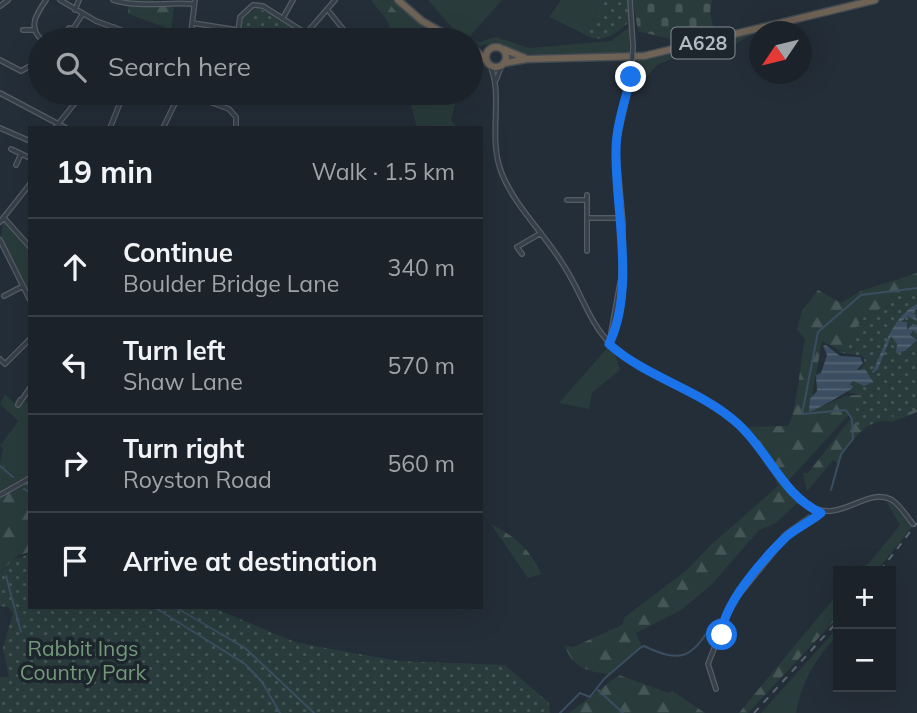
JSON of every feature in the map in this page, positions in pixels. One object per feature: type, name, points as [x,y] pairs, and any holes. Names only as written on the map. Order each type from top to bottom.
[{"type":"highway","points":[[398,0],[435,28]]},
{"type":"highway","name":"A628","points":[[483,58],[488,63],[503,64],[527,59],[610,60],[644,56],[875,0]]},
{"type":"highway","name":"A628","points":[[483,48],[501,48],[527,59]]},
{"type":"highway","points":[[488,63],[487,52],[491,48]]},
{"type":"highway","points":[[501,48],[506,53],[503,64]]},
{"type":"street","points":[[0,6],[8,0]]},
{"type":"street","points":[[34,28],[36,18],[46,0]]},
{"type":"street","points":[[61,0],[82,15],[114,27]]},
{"type":"street","points":[[75,10],[79,0]]},
{"type":"street","points":[[113,0],[137,2],[145,6],[169,1],[195,2],[192,28]]},
{"type":"street","points":[[283,17],[293,0]]},
{"type":"street","points":[[312,28],[335,0]]},
{"type":"street","points":[[609,344],[616,322],[621,278],[622,218],[616,146],[631,77],[633,46],[630,0]]},
{"type":"street","points":[[238,28],[243,12],[252,3],[264,6],[299,28]]},
{"type":"street","points":[[327,9],[341,28]]},
{"type":"street","points":[[74,28],[82,15]]},
{"type":"street","points":[[193,23],[224,28]]},
{"type":"street","points":[[23,30],[28,30]]},
{"type":"street","points":[[0,60],[21,71],[28,67]]},
{"type":"street","points":[[488,63],[495,82]]},
{"type":"street","points":[[503,64],[495,82],[493,136],[501,172],[573,280],[598,333],[633,363],[725,413],[760,445],[796,495],[821,513]]},
{"type":"street","points":[[0,93],[56,126],[73,105]]},
{"type":"street","points":[[111,126],[120,105]]},
{"type":"street","points":[[164,126],[174,105]]},
{"type":"street","points":[[218,105],[229,109],[236,117],[236,126]]},
{"type":"street","points":[[107,112],[116,117]]},
{"type":"street","points":[[0,128],[28,140]]},
{"type":"street","points":[[11,149],[28,157]]},
{"type":"street","points":[[16,165],[21,154]]},
{"type":"street","points":[[28,187],[2,220],[28,245]]},
{"type":"street","points":[[567,200],[587,197],[587,251]]},
{"type":"street","points":[[587,218],[622,218]]},
{"type":"street","points":[[522,254],[517,247],[541,233]]},
{"type":"street","points":[[0,240],[28,296]]},
{"type":"street","points":[[4,296],[23,286]]},
{"type":"street","points":[[0,359],[5,364],[10,362],[28,341]]},
{"type":"street","points":[[21,398],[28,390]]},
{"type":"street","points":[[0,495],[28,479]]},
{"type":"street","points":[[716,690],[708,664],[732,603],[786,537],[821,513],[884,498],[896,503],[913,524]]},
{"type":"green space","points":[[129,0],[152,0],[174,8],[171,28],[128,14]]},
{"type":"green space","points":[[371,0],[386,0],[398,14],[401,28],[390,28],[387,20]]},
{"type":"green space","points":[[386,0],[395,0],[431,28],[401,28],[398,14]]},
{"type":"green space","points":[[428,0],[502,0],[477,28],[452,28]]},
{"type":"green space","points":[[561,0],[595,0],[603,6],[584,34],[549,17]]},
{"type":"green space","points":[[595,0],[627,0],[629,22],[608,37],[597,38],[584,34],[603,6]]},
{"type":"green space","points":[[633,0],[712,0],[710,13],[715,35],[676,44],[674,40],[638,31]]},
{"type":"green space","points":[[257,8],[279,17],[293,28],[242,28],[243,18]]},
{"type":"green space","points":[[629,27],[629,53],[525,54],[496,42],[483,45],[483,41],[496,37],[529,48],[611,41]]},
{"type":"green space","points":[[749,34],[729,48],[680,55],[657,65],[639,86],[631,88],[638,60]]},
{"type":"green space","points":[[411,105],[455,105],[451,120],[456,126],[416,126]]},
{"type":"green space","points":[[4,218],[28,245],[28,296],[0,240]]},
{"type":"green space","points":[[917,273],[917,293],[892,297],[884,307],[863,318],[841,351],[822,341],[810,407],[818,407],[849,396],[866,396],[788,481],[745,427],[788,426],[791,420],[805,339],[797,329],[802,311],[818,290],[841,303],[861,291]]},
{"type":"green space","points":[[917,293],[917,409],[895,417],[888,416],[860,430],[850,413],[865,396],[848,392],[855,387],[849,383],[865,363],[863,356],[836,352],[841,351],[863,318],[884,307],[892,297]]},
{"type":"green space","points":[[607,348],[615,354],[620,370],[592,393],[589,409],[559,403]]},
{"type":"green space","points":[[5,394],[14,403],[20,396],[28,403],[28,475],[15,476],[0,463],[3,448],[0,446],[18,421],[0,404]]},
{"type":"green space","points":[[917,409],[917,412],[892,422],[883,421],[867,427],[852,441],[839,465],[833,460],[807,491],[803,473],[808,473],[852,417],[860,430],[888,416],[895,417]]},
{"type":"green space","points":[[0,463],[15,476],[28,475],[28,553],[19,555],[0,572]]},
{"type":"green space","points":[[769,463],[781,482],[799,501],[776,523],[759,530],[711,585],[681,610],[636,633],[642,647],[609,674],[587,670],[576,663],[564,645],[573,647],[622,625],[625,617],[687,570],[778,486]]},
{"type":"green space","points":[[887,503],[891,503],[912,527],[881,566],[865,566],[870,562],[900,525]]},
{"type":"green space","points":[[491,524],[521,544],[541,574],[528,578]]},
{"type":"green space","name":"Rabbit Ings Country Park","points":[[28,555],[28,609],[216,609],[295,642],[325,648],[398,661],[505,665],[549,703],[550,713],[0,713],[0,677],[9,677],[3,648],[13,613],[8,607],[0,606],[0,573],[13,560]]},
{"type":"green space","points":[[833,600],[833,622],[748,713],[739,713]]},
{"type":"green space","points":[[833,633],[833,640],[806,680],[796,713],[761,713]]},
{"type":"green space","points":[[619,675],[669,693],[672,691],[705,713],[569,713]]},
{"type":"water","points":[[917,304],[917,309],[911,312],[915,314],[917,321],[907,316],[901,322],[907,322],[907,330],[917,325],[917,334],[913,330],[910,335],[917,340],[905,351],[896,353],[897,344],[891,336],[878,369],[872,373],[895,325]]},
{"type":"water","points":[[826,345],[840,356],[860,357],[863,363],[857,370],[865,369],[873,382],[864,386],[853,381],[850,384],[854,387],[809,412],[810,399],[817,391],[816,375],[821,373],[827,355],[823,346]]},
{"type":"waterway","points":[[831,490],[841,454],[853,439],[852,419],[846,410],[802,414],[818,332],[861,295],[917,288]]},
{"type":"waterway","points":[[0,466],[13,477]]},
{"type":"waterway","points":[[24,489],[28,491]]},
{"type":"waterway","points":[[763,556],[785,532],[809,515]]},
{"type":"waterway","points":[[6,576],[21,632]]},
{"type":"waterway","points":[[157,609],[245,664],[262,682],[280,713]]},
{"type":"waterway","points":[[178,609],[245,648],[314,713]]},
{"type":"waterway","points":[[714,622],[719,619]]},
{"type":"waterway","points":[[560,713],[580,693],[590,697],[604,679],[640,648],[644,646],[667,655],[684,655],[697,645],[711,626]]},
{"type":"waterway","points":[[598,690],[623,713]]},
{"type":"railway","points":[[884,566],[917,523]]},
{"type":"railway","points":[[754,713],[833,626]]},
{"type":"route","points":[[631,77],[616,146],[623,224],[616,322],[609,344],[633,363],[715,405],[752,436],[796,495],[821,513],[786,537],[747,583],[732,603],[722,623],[722,635]]}]
